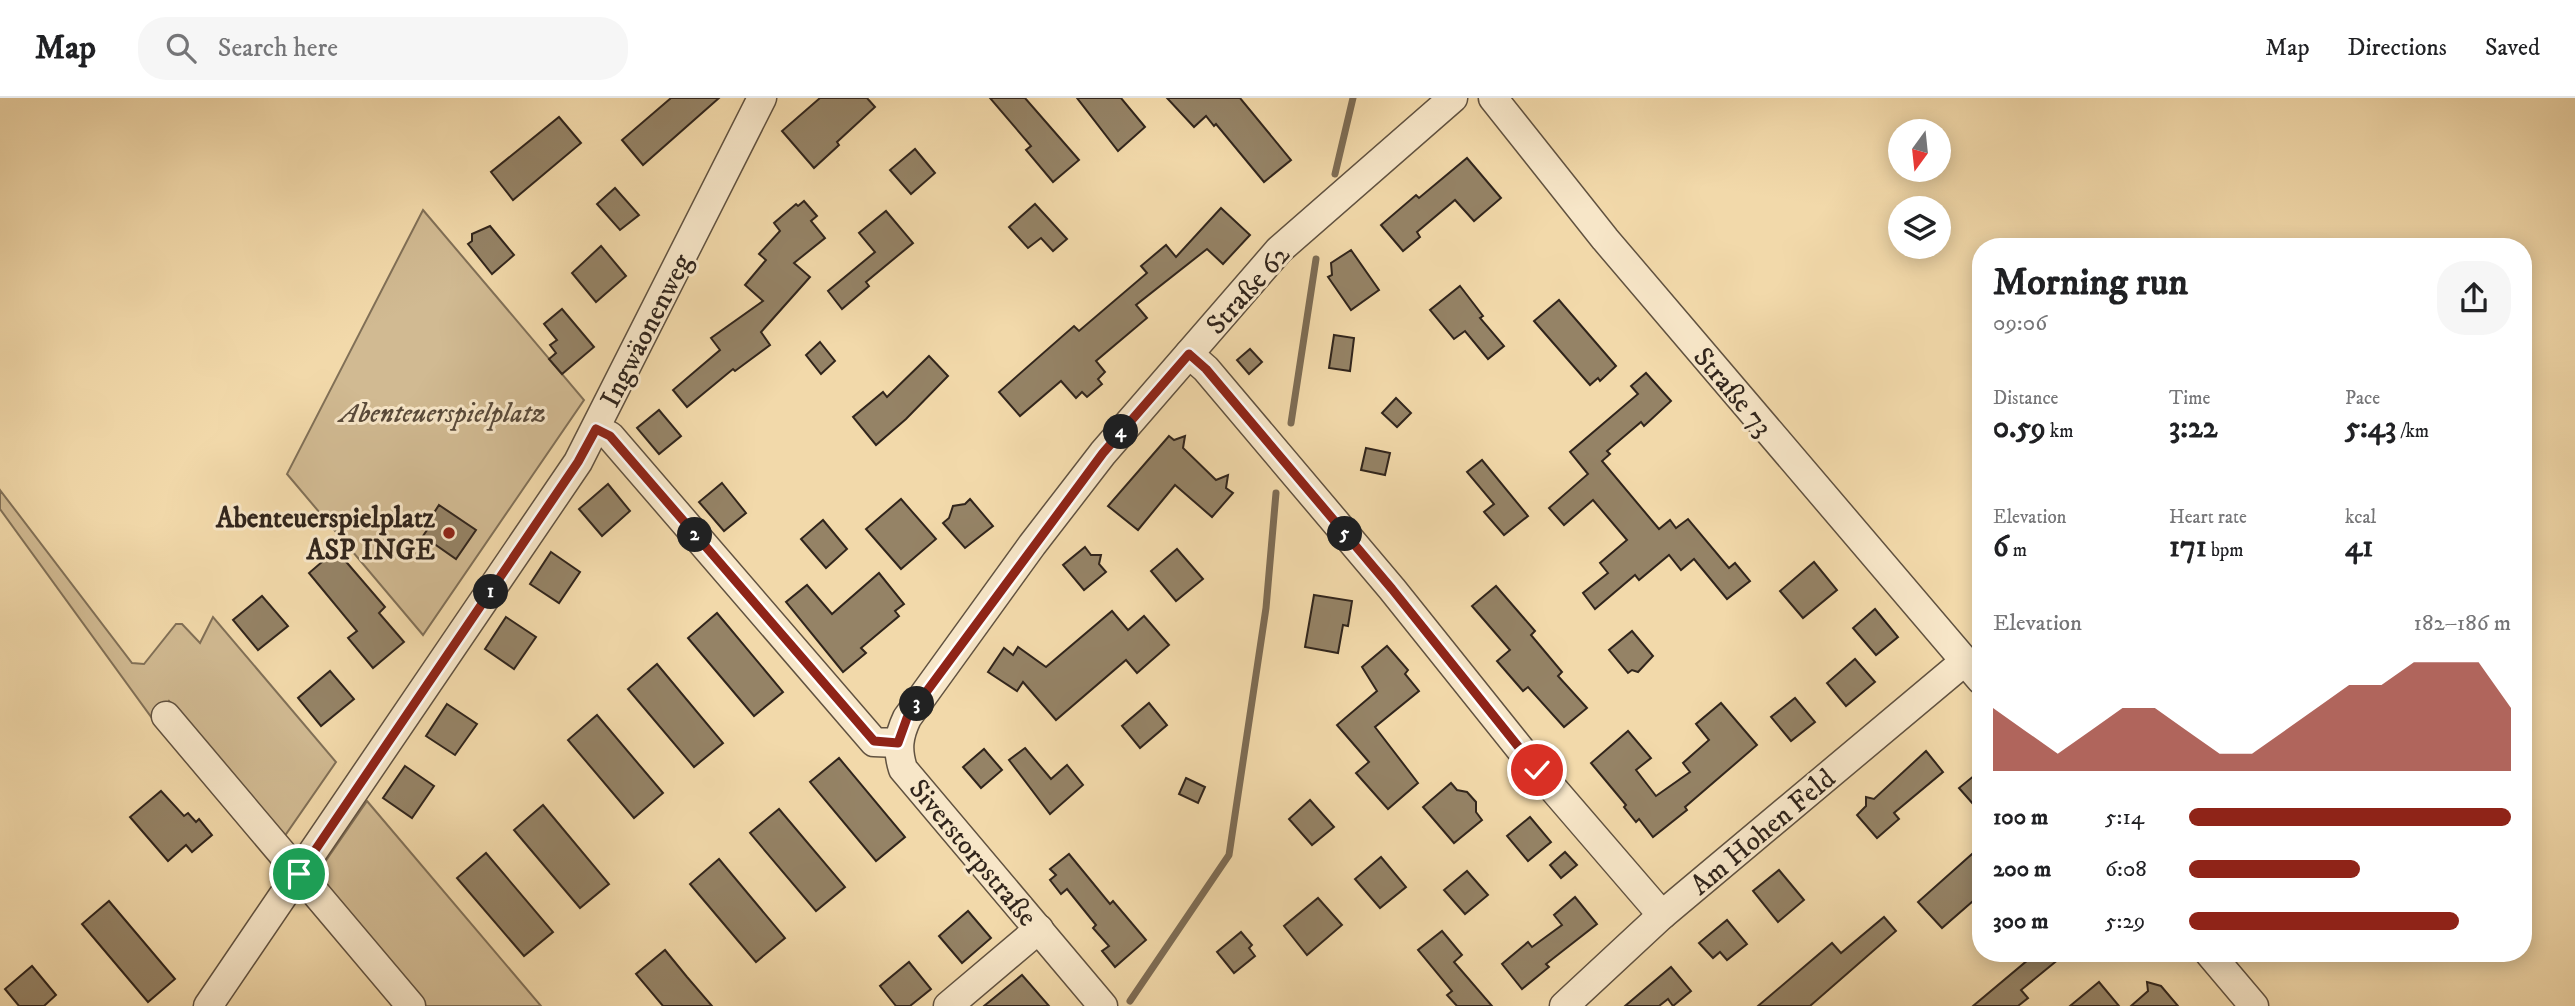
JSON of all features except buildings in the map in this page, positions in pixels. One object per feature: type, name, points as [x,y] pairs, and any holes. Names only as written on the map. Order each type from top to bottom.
[{"type":"street","name":"Ingwäonenweg","points":[[208,1006],[578,462],[762,98]]},
{"type":"street","name":"Straße 62","points":[[898,743],[907,718],[1032,545],[1103,453],[1279,250],[1453,98]]},
{"type":"street","name":"Straße 73","points":[[1493,98],[1605,239],[1972,670]]},
{"type":"street","points":[[1189,354],[1206,369],[1537,770],[1662,915]]},
{"type":"street","name":"Siverstorpstraße","points":[[596,429],[610,436],[874,741],[898,743],[903,769],[1103,1006]]},
{"type":"street","name":"Am Hohen Feld","points":[[1564,1006],[1662,915],[1972,672]]},
{"type":"street","points":[[166,716],[411,1006]]},
{"type":"street","points":[[948,1006],[1039,929]]},
{"type":"street","points":[[2215,962],[2238,1000]]},
{"type":"green space","name":"Abenteuerspielplatz","points":[[423,210],[584,400],[423,635],[287,474]]},
{"type":"green space","points":[[0,490],[132,663],[144,664],[176,624],[182,624],[200,643],[213,617],[336,762],[284,837],[169,701],[157,725],[0,509]]},
{"type":"green space","points":[[367,801],[541,1006],[426,1006],[316,875]]},
{"type":"waterway","points":[[1335,174],[1353,98]]},
{"type":"waterway","points":[[1291,423],[1316,259]]},
{"type":"waterway","points":[[1130,1001],[1229,855],[1266,608],[1276,493]]},
{"type":"place","name":"Abenteuerspielplatz ASP INGE","points":[[449,533]]},
{"type":"route","points":[[299,874],[578,462],[596,429],[610,436],[874,741],[898,743],[907,718],[1032,545],[1103,453],[1189,354],[1206,369],[1392,589],[1537,770]]}]
